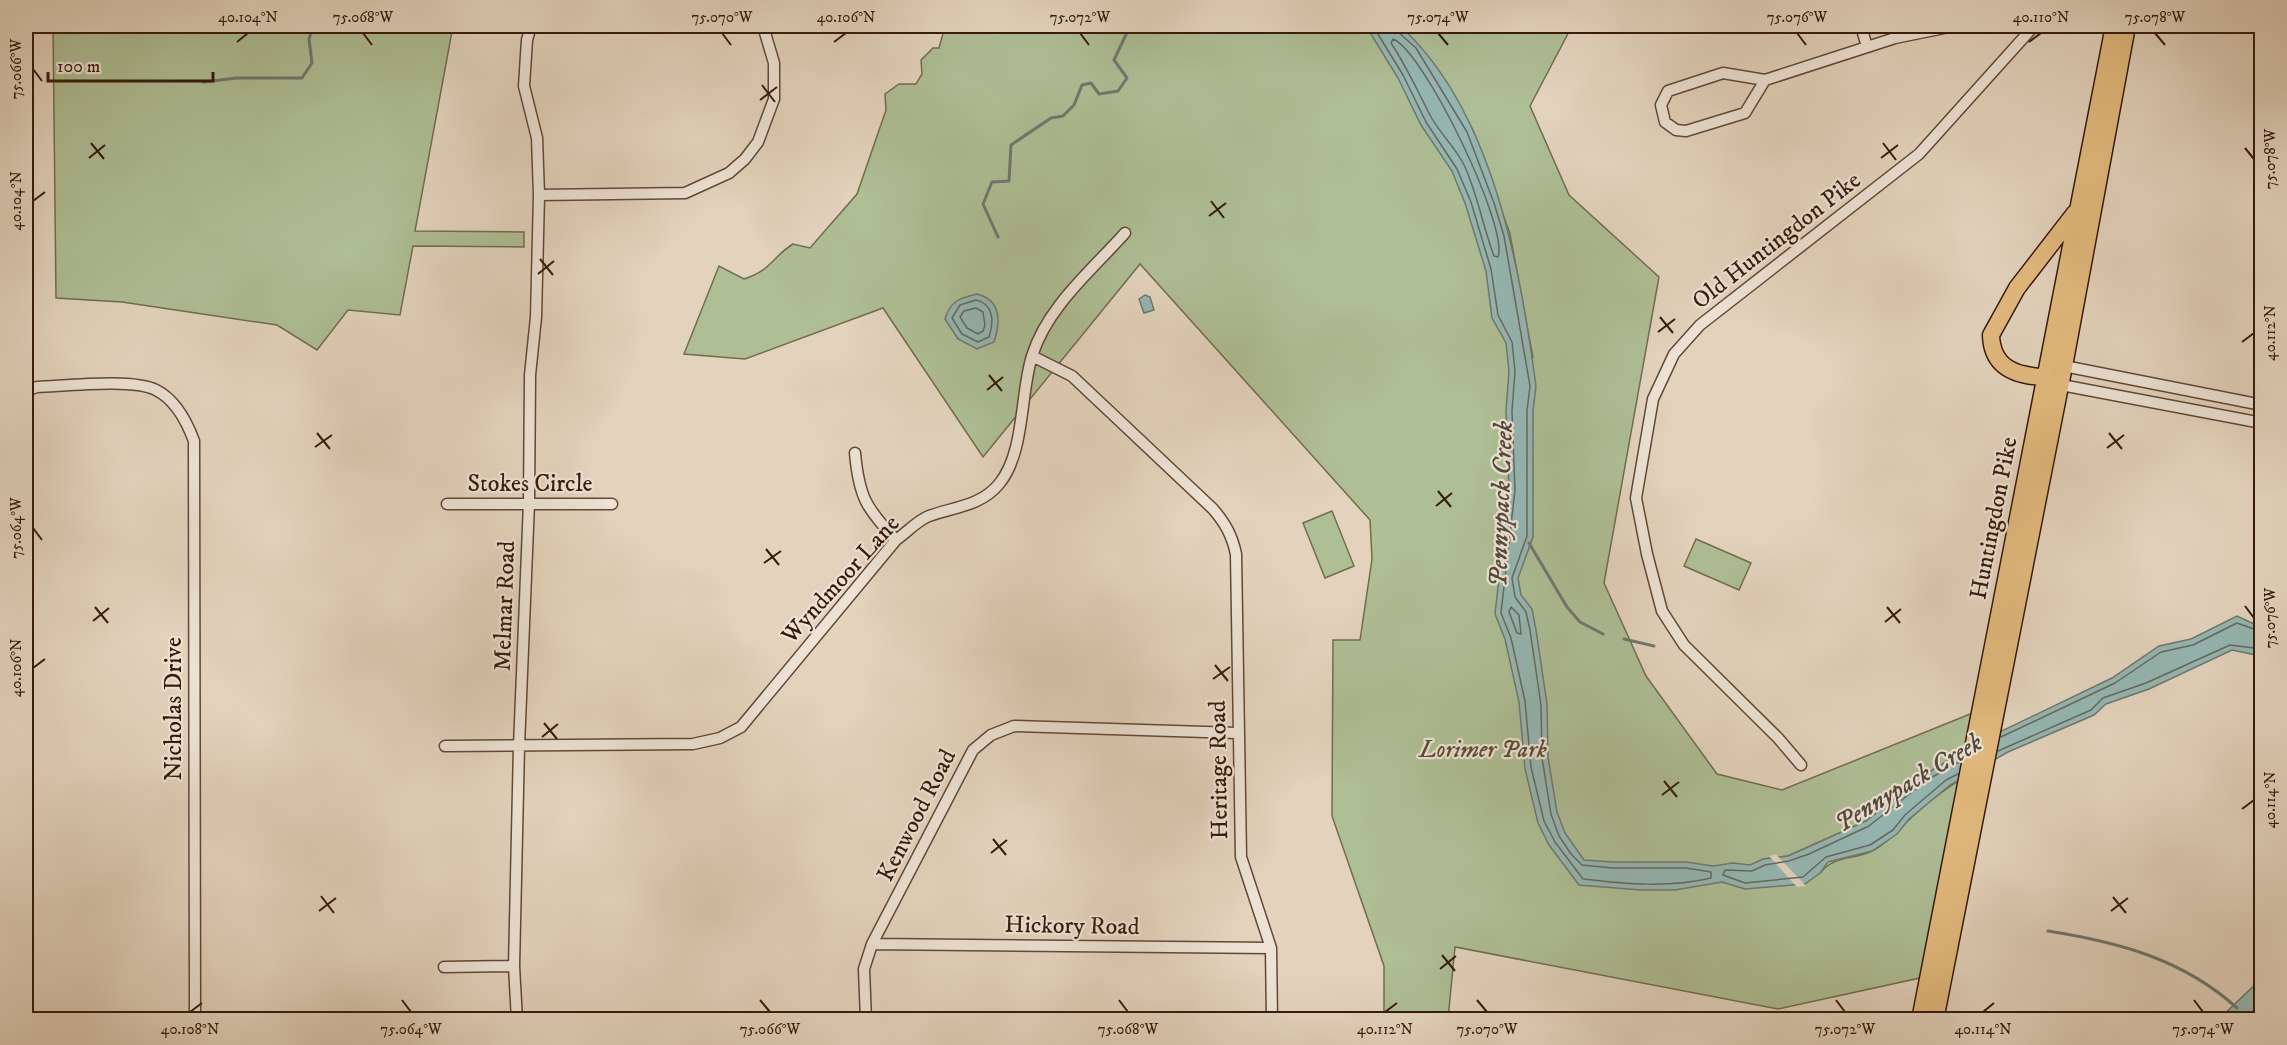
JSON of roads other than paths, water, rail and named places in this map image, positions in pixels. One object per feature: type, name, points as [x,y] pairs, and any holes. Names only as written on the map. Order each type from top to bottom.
[{"type":"main road","name":"Huntingdon Pike","points":[[1920,1020],[2114,26]]},
{"type":"main road","name":"Huntingdon Pike","points":[[1935,1020],[2064,366],[2127,26]]},
{"type":"main road","points":[[2044,377],[2016,374],[2008,370],[1996,355],[1990,335],[1995,322],[2043,250],[2077,210]]},
{"type":"street","name":"Melmar Road","points":[[517,1020],[514,966],[519,746],[529,503],[530,375],[536,316],[539,195],[537,138],[524,86],[527,40],[531,26]]},
{"type":"street","points":[[1861,26],[1867,47]]},
{"type":"street","points":[[1765,80],[1749,108],[1739,116],[1681,131],[1671,128],[1661,115],[1662,99],[1675,88],[1723,73],[1765,80],[1867,47],[1903,31],[1954,26]]},
{"type":"street","name":"Old Huntingdon Pike","points":[[1801,765],[1778,738],[1684,645],[1662,611],[1636,498],[1653,399],[1674,354],[1700,326],[1919,154],[2034,26]]},
{"type":"street","points":[[539,195],[685,193],[729,173],[745,159],[758,142],[774,99],[774,63],[766,27]]},
{"type":"street","name":"Wyndmoor Lane","points":[[445,746],[693,744],[720,738],[741,728],[896,540],[927,517],[967,506],[987,496],[1000,482],[1014,451],[1032,356],[1052,314],[1125,233]]},
{"type":"street","name":"Heritage Road","points":[[1032,356],[1072,376],[1225,522],[1233,539],[1236,554],[1237,733],[1241,857],[1271,948],[1272,1020]]},
{"type":"street","points":[[2044,377],[2064,366],[2262,405]]},
{"type":"street","points":[[2044,377],[2059,386],[2262,423]]},
{"type":"street","name":"Nicholas Drive","points":[[26,391],[37,387],[135,385],[156,390],[173,404],[186,421],[194,441],[195,1020]]},
{"type":"street","points":[[855,453],[858,486],[871,514],[896,540]]},
{"type":"street","name":"Stokes Circle","points":[[447,504],[612,504]]},
{"type":"street","name":"Kenwood Road","points":[[866,1020],[864,969],[872,944],[973,750],[992,735],[1014,726],[1237,733]]},
{"type":"street","name":"Hickory Road","points":[[872,944],[1271,948]]},
{"type":"street","points":[[444,968],[514,966]]},
{"type":"water","points":[[1366,26],[1400,26],[1432,61],[1458,101],[1480,146],[1497,193],[1510,242],[1521,292],[1536,386],[1533,411],[1533,537],[1518,578],[1521,595],[1532,609],[1536,630],[1547,704],[1548,757],[1557,812],[1565,833],[1584,860],[1686,862],[1713,866],[1733,863],[1750,865],[1763,859],[1788,856],[1866,821],[1924,775],[1981,741],[2112,678],[2159,646],[2191,639],[2237,616],[2261,627],[2261,656],[2232,650],[2149,689],[2106,704],[2094,715],[2008,752],[1950,785],[1909,819],[1897,834],[1872,851],[1828,862],[1820,873],[1805,884],[1745,889],[1722,882],[1675,890],[1579,885],[1549,845],[1538,823],[1525,769],[1519,702],[1505,639],[1495,614],[1509,490],[1506,411],[1509,371],[1506,343],[1492,318],[1486,271],[1465,203],[1452,171],[1421,125],[1398,78]]},
{"type":"water","points":[[977,294],[991,301],[995,306],[998,326],[994,342],[977,349],[958,339],[945,319],[956,301]]},
{"type":"water","points":[[1145,295],[1150,297],[1154,310],[1144,313],[1139,299]]},
{"type":"water","points":[[2261,979],[2261,1016],[2257,1019],[2219,1019]]},
{"type":"waterway","points":[[203,82],[237,78],[302,78],[312,63],[309,39],[313,26]]},
{"type":"waterway","points":[[998,237],[983,204],[992,182],[1009,181],[1011,145],[1051,118],[1063,116],[1074,105],[1082,85],[1091,83],[1099,94],[1118,91],[1127,78],[1114,60],[1130,26]]},
{"type":"waterway","points":[[1529,543],[1567,607],[1580,622],[1603,634]]},
{"type":"waterway","points":[[1624,639],[1654,646]]},
{"type":"waterway","points":[[2048,931],[2074,935],[2148,955],[2195,977],[2237,1008]]},
{"type":"water label","name":"Pennypack Creek","points":[[1500,504]]},
{"type":"water label","name":"Pennypack Creek","points":[[1908,782]]},
{"type":"park label","name":"Lorimer Park","points":[[1483,749]]}]
